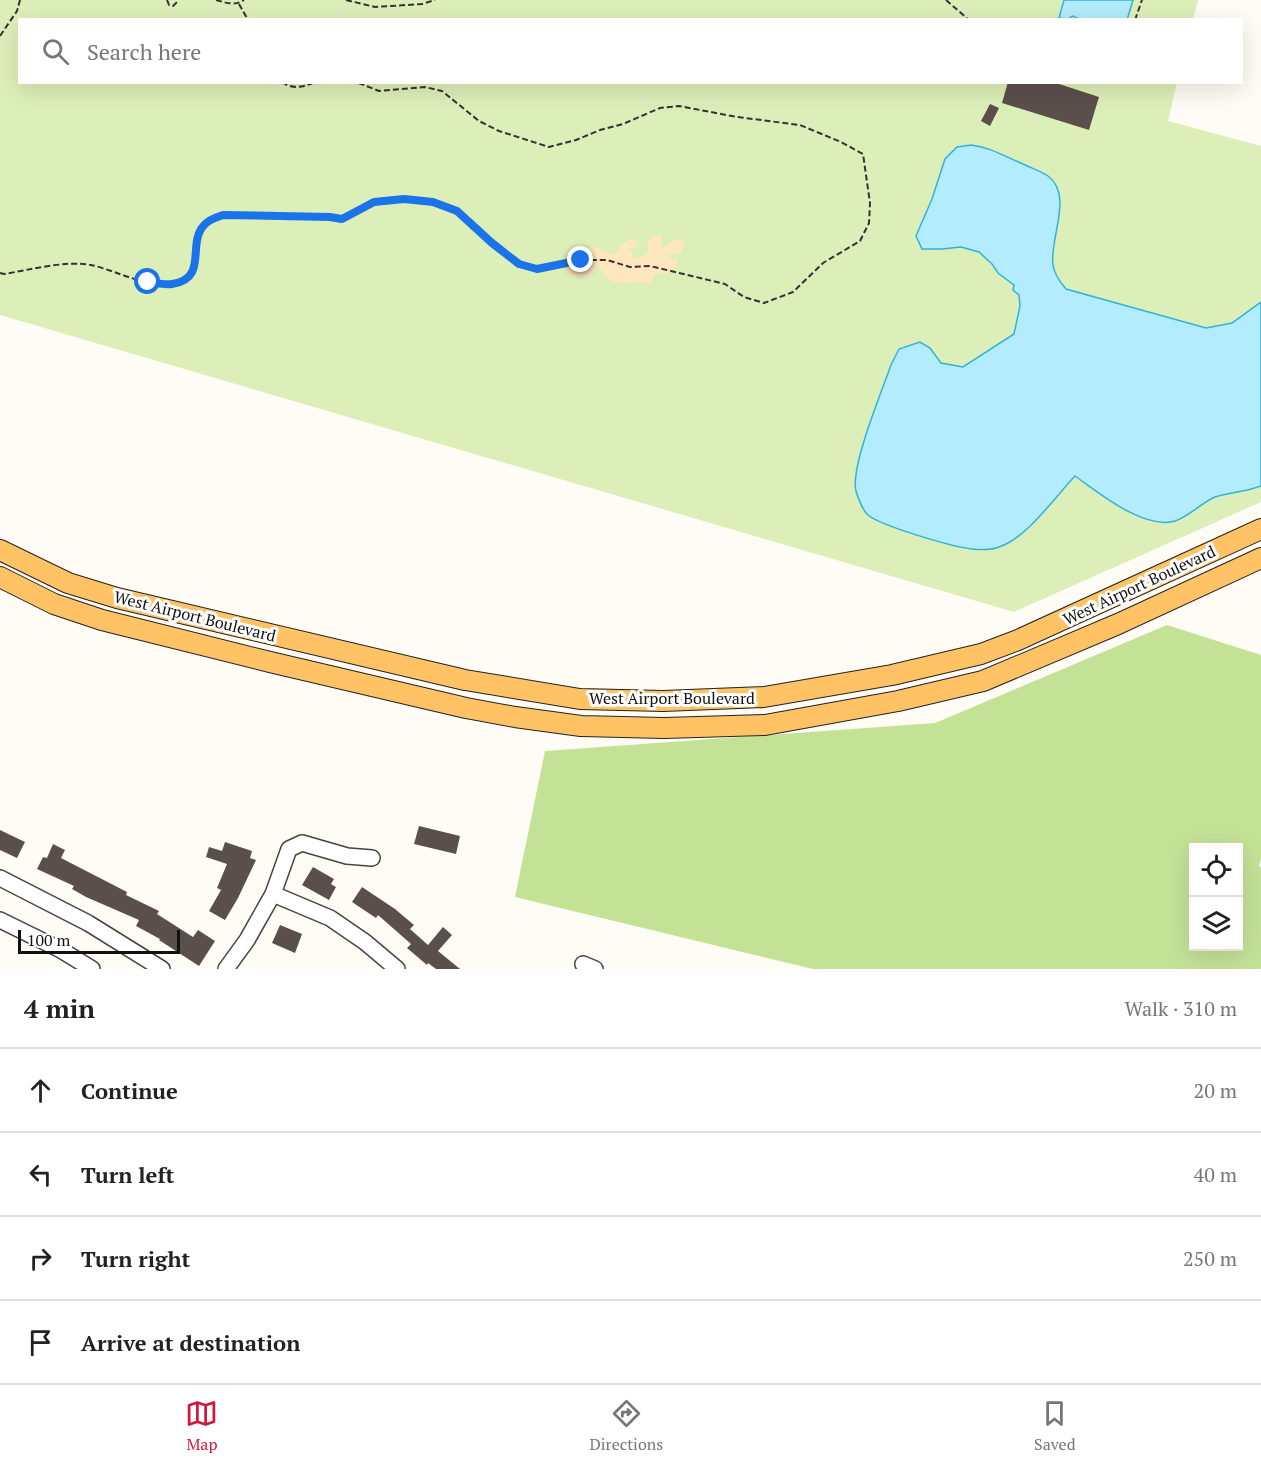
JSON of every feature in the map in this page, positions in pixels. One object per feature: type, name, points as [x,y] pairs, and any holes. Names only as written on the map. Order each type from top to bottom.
[{"type":"main road","name":"West Airport Boulevard","points":[[0,550],[68,583],[117,598],[465,680],[580,699],[663,701],[764,697],[892,675],[981,654],[1018,640],[1261,529]]},
{"type":"main road","name":"West Airport Boulevard","points":[[0,577],[54,604],[102,620],[466,708],[581,726],[664,728],[765,725],[898,701],[983,681],[1118,624],[1261,558]]},
{"type":"main road","points":[[1109,599],[1118,624]]},
{"type":"main road","points":[[270,662],[276,636]]},
{"type":"main road","points":[[892,675],[898,701]]},
{"type":"main road","points":[[663,701],[664,728]]},
{"type":"street","points":[[226,969],[247,940],[273,894],[289,849],[302,843],[347,856],[372,858]]},
{"type":"street","points":[[0,878],[88,923],[162,969]]},
{"type":"street","points":[[273,894],[330,918],[365,942],[397,969]]},
{"type":"street","points":[[0,920],[61,950],[92,969]]},
{"type":"path","points":[[0,36],[17,11],[20,0]]},
{"type":"path","points":[[167,0],[172,6],[179,0]]},
{"type":"path","points":[[216,0],[229,4],[238,4],[244,0]]},
{"type":"path","points":[[346,0],[375,7],[422,4],[435,0]]},
{"type":"path","points":[[946,0],[967,18]]},
{"type":"path","points":[[1136,18],[1143,0]]},
{"type":"path","points":[[238,4],[247,18]]},
{"type":"path","points":[[284,84],[301,88],[310,84]]},
{"type":"path","points":[[0,273],[68,264],[90,265],[148,282],[171,284],[184,280],[192,272],[199,231],[211,219],[223,215],[342,219],[374,202],[404,199],[433,202],[457,211],[519,264],[537,269],[581,260],[607,260],[630,267],[650,266],[725,284],[744,297],[764,303],[794,292],[823,263],[860,241],[868,223],[870,203],[863,154],[800,125],[737,117],[679,106],[660,108],[623,124],[549,147],[499,131],[479,121],[442,91],[424,87],[380,90],[362,84]]},
{"type":"green space","points":[[0,0],[1198,0],[1194,18],[18,18],[18,84],[1177,84],[1168,121],[1261,146],[1261,502],[1014,612],[0,315]]},
{"type":"green space","points":[[1167,625],[1261,655],[1261,859],[1259,866],[1261,867],[1261,969],[813,969],[515,897],[545,751],[935,723]]},
{"type":"sand","points":[[659,235],[662,237],[660,245],[662,247],[677,239],[683,241],[684,246],[680,253],[667,255],[668,258],[677,259],[673,271],[655,273],[650,284],[638,281],[612,282],[598,266],[590,276],[571,276],[566,270],[568,260],[587,248],[598,248],[613,255],[621,245],[632,239],[639,242],[636,247],[628,248],[633,253],[633,259],[644,256],[648,252],[649,240]]},
{"type":"water","points":[[1064,0],[1133,0],[1128,18],[1077,18],[1073,16],[1059,18]]},
{"type":"water","points":[[971,145],[991,150],[1039,171],[1056,184],[1060,206],[1053,265],[1056,275],[1066,289],[1206,328],[1232,323],[1261,302],[1261,486],[1215,497],[1180,519],[1163,522],[1150,520],[1122,508],[1075,476],[1020,535],[999,547],[986,550],[934,540],[887,525],[866,513],[856,491],[855,480],[858,465],[874,410],[899,349],[920,342],[930,348],[941,363],[963,367],[1014,334],[1020,306],[1019,295],[1013,290],[1014,285],[998,273],[979,252],[961,247],[922,249],[916,236],[932,199],[945,159],[957,147]]},
{"type":"building","points":[[1007,84],[1059,84],[1099,97],[1089,130],[1002,103]]},
{"type":"building","points":[[990,104],[999,108],[990,126],[981,121]]},
{"type":"building","points":[[419,826],[460,836],[456,854],[414,844]]},
{"type":"building","points":[[0,830],[25,842],[17,858],[0,850]]},
{"type":"building","points":[[225,842],[252,851],[250,858],[256,860],[225,920],[209,911],[221,890],[217,888],[227,864],[206,857],[209,847],[222,851]]},
{"type":"building","points":[[53,844],[65,850],[61,858],[159,911],[157,914],[193,937],[198,930],[215,941],[199,966],[160,939],[136,926],[139,920],[86,897],[72,889],[74,886],[37,869],[43,857],[47,858]]},
{"type":"building","points":[[313,867],[334,879],[331,884],[336,887],[329,900],[302,885]]},
{"type":"building","points":[[362,887],[414,925],[410,929],[428,945],[443,927],[452,935],[438,951],[460,969],[436,969],[428,963],[427,965],[407,948],[411,944],[378,915],[376,918],[352,902]]},
{"type":"building","points":[[280,925],[302,934],[295,953],[272,943]]},
{"type":"route","points":[[148,282],[171,284],[184,280],[192,272],[196,259],[199,231],[211,219],[223,215],[342,219],[374,202],[404,199],[433,202],[457,211],[519,264],[537,269],[581,260]]}]
